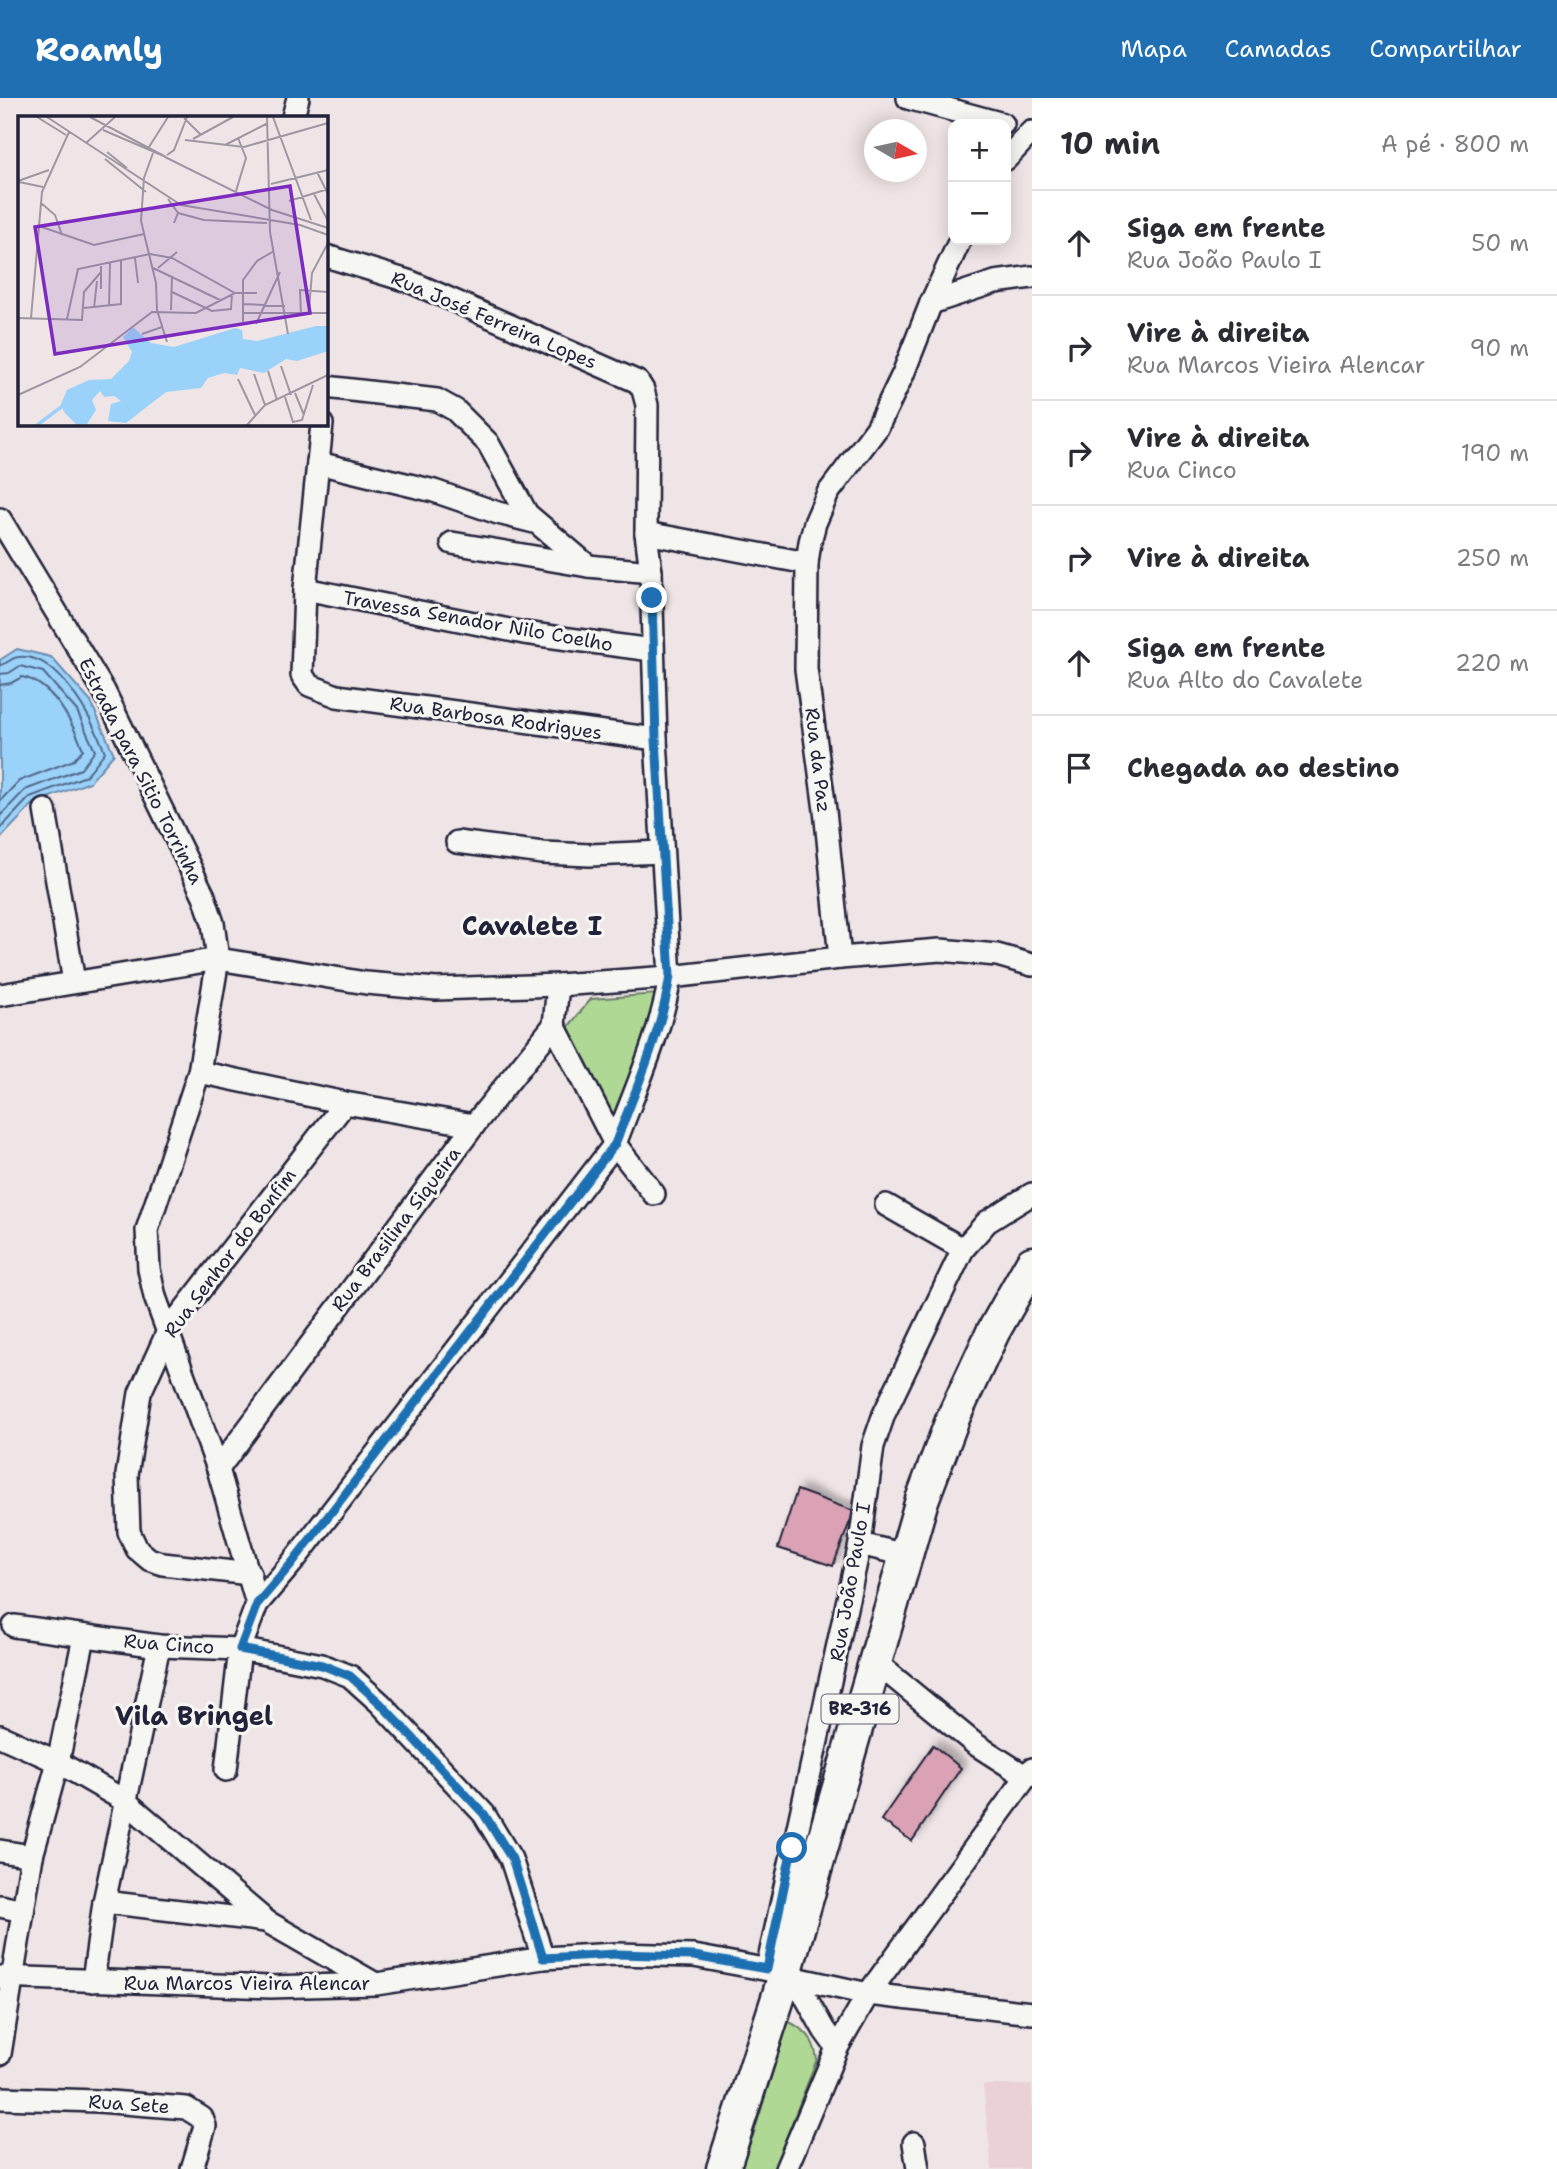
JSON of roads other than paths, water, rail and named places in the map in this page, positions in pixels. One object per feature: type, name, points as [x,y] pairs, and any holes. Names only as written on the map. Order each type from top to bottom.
[{"type":"highway","name":"BR-316","points":[[723,2169],[736,2134],[922,1500],[953,1418],[993,1332],[1032,1263]]},
{"type":"street","points":[[293,116],[298,98]]},
{"type":"street","points":[[908,98],[983,119]]},
{"type":"street","points":[[1011,127],[1031,132],[1011,154]]},
{"type":"street","name":"Rua da Paz","points":[[840,958],[825,810],[806,669],[807,563],[815,523],[828,493],[877,428],[958,245]]},
{"type":"street","name":"Rua José Ferreira Lopes","points":[[327,256],[411,282],[638,382],[647,405],[646,533]]},
{"type":"street","points":[[931,303],[995,282],[1032,277]]},
{"type":"street","points":[[327,387],[437,400],[455,410],[488,443],[508,475],[520,503],[534,522],[588,566]]},
{"type":"street","points":[[304,589],[322,425]]},
{"type":"street","points":[[318,463],[434,491],[534,522]]},
{"type":"street","name":"Estrada para Sitio Torrinha","points":[[0,519],[104,691],[204,896],[213,923],[218,959],[200,1072],[147,1230],[149,1269],[155,1297],[218,1469],[257,1604]]},
{"type":"street","points":[[226,1770],[240,1649],[257,1604],[292,1563],[615,1144],[645,1065],[668,992],[670,976],[656,739],[651,572],[646,533],[807,563]]},
{"type":"street","points":[[452,543],[588,566],[651,572]]},
{"type":"street","name":"Travessa Senador Nilo Coelho","points":[[304,589],[524,633],[652,650]]},
{"type":"street","name":"Rua Barbosa Rodrigues","points":[[304,589],[302,675],[309,685],[337,696],[656,739]]},
{"type":"street","points":[[45,810],[74,982]]},
{"type":"street","points":[[457,842],[543,853],[590,855],[662,852]]},
{"type":"street","points":[[0,995],[218,959],[366,983],[436,989],[558,985],[940,950],[998,955],[1032,965]]},
{"type":"street","points":[[558,985],[554,1025],[615,1144],[654,1194]]},
{"type":"street","name":"Rua Brasilina Siqueira","points":[[218,1469],[474,1125],[554,1025]]},
{"type":"street","points":[[200,1072],[345,1103],[474,1125]]},
{"type":"street","name":"Rua Senhor do Bonfim","points":[[250,1574],[163,1564],[149,1559],[137,1549],[129,1532],[127,1475],[141,1394],[168,1331],[345,1103]]},
{"type":"street","name":"Rua João Paulo I","points":[[782,1973],[860,1544],[873,1446],[884,1414],[963,1250],[987,1222],[1032,1194]]},
{"type":"street","points":[[886,1205],[963,1250]]},
{"type":"street","points":[[860,1544],[905,1555]]},
{"type":"street","name":"Rua Cinco","points":[[14,1626],[159,1646],[240,1649],[322,1665],[350,1676],[380,1703],[484,1814],[512,1859],[543,1958]]},
{"type":"street","points":[[0,2054],[6,1977],[23,1911],[32,1856],[58,1762],[84,1637]]},
{"type":"street","points":[[93,1981],[104,1902],[159,1646]]},
{"type":"street","points":[[786,2169],[837,2048],[868,1994],[1028,1772],[975,1744],[874,1661]]},
{"type":"street","points":[[0,1736],[58,1762],[124,1801],[266,1921],[376,1984]]},
{"type":"street","points":[[0,1851],[32,1856]]},
{"type":"street","points":[[104,1902],[266,1921]]},
{"type":"street","points":[[0,1906],[23,1911]]},
{"type":"street","name":"Rua Marcos Vieira Alencar","points":[[6,1977],[270,1987],[376,1984],[543,1958],[616,1954],[694,1956],[782,1973],[868,1994],[1032,2013]]},
{"type":"street","points":[[782,1973],[837,2048]]},
{"type":"street","name":"Rua Sete","points":[[0,2098],[98,2101],[186,2108],[202,2118],[205,2126],[192,2169]]},
{"type":"street","points":[[914,2143],[918,2169]]},
{"type":"water","points":[[17,649],[51,657],[91,702],[114,754],[90,782],[34,803],[0,839],[0,660]]},
{"type":"district","name":"Cavalete I","points":[[532,925]]},
{"type":"district","name":"Vila Bringel","points":[[194,1715]]}]
